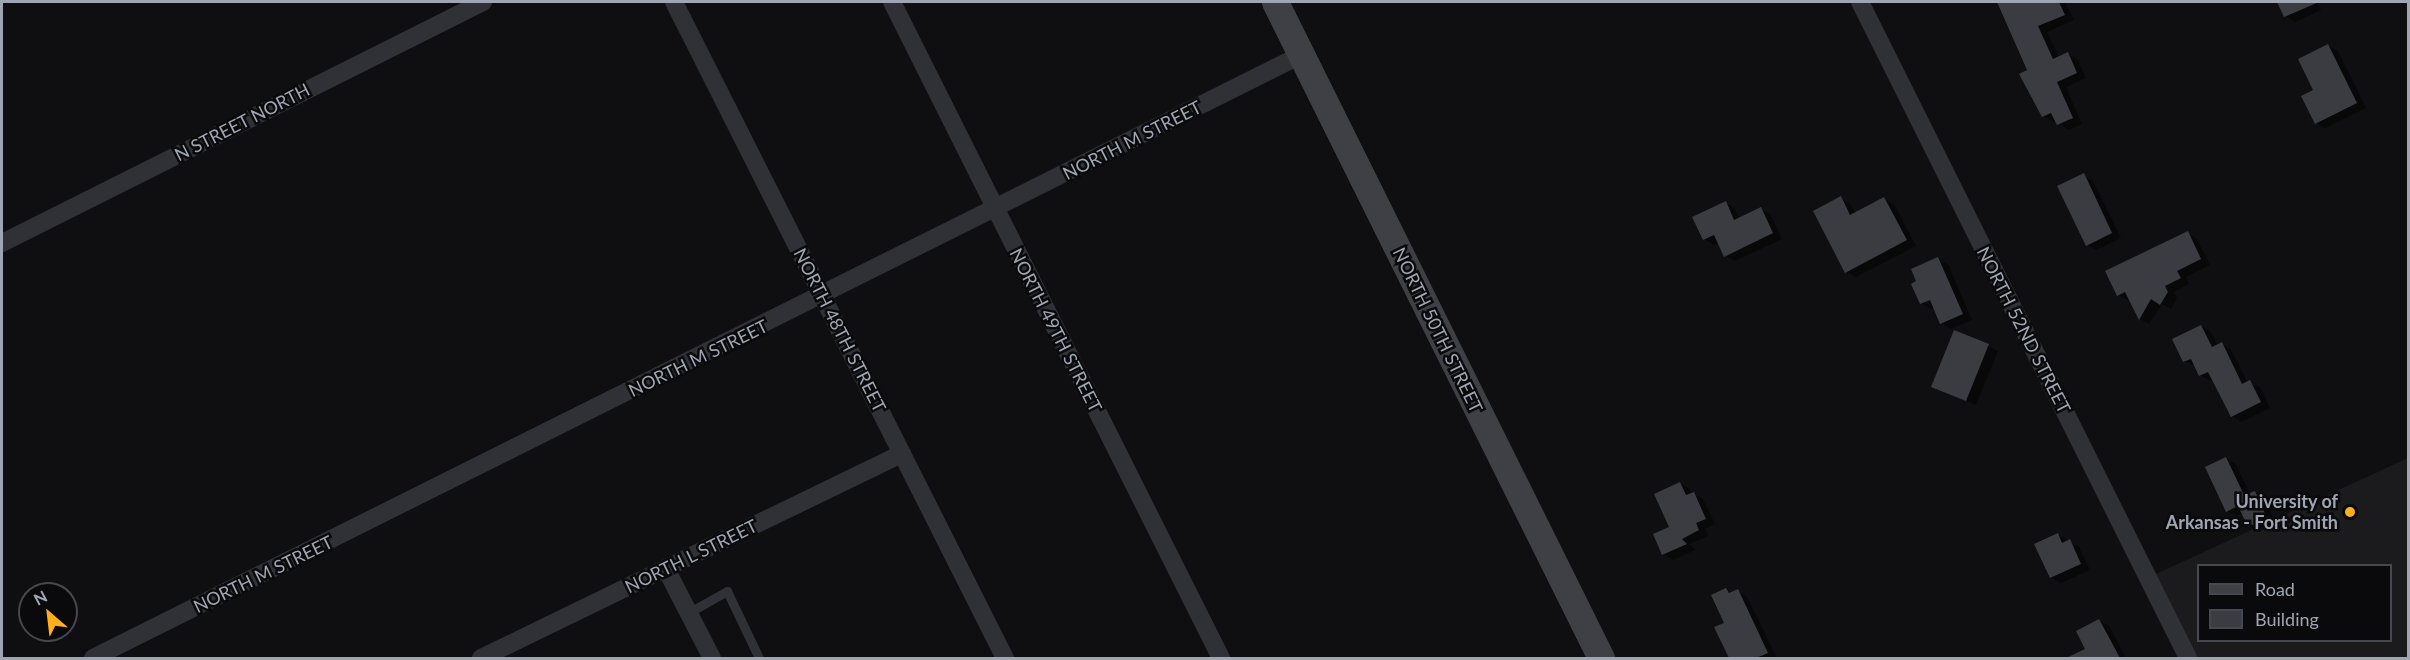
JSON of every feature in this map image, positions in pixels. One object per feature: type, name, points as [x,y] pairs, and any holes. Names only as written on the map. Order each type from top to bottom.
[{"type":"street","name":"N STREET NORTH","points":[[2,243],[483,2]]},
{"type":"street","name":"NORTH 48TH STREET","points":[[674,2],[1005,658]]},
{"type":"street","name":"NORTH 49TH STREET","points":[[891,2],[1221,658]]},
{"type":"street","name":"NORTH 50TH STREET","points":[[1275,2],[1601,658]]},
{"type":"street","name":"NORTH 52ND STREET","points":[[1860,2],[2188,658]]},
{"type":"street","name":"NORTH M STREET","points":[[93,658],[1301,55]]},
{"type":"street","name":"NORTH L STREET","points":[[480,658],[902,454]]},
{"type":"street","points":[[666,568],[712,658]]},
{"type":"lane","points":[[688,613],[727,591],[759,658]]},
{"type":"shaded area","name":"University of Arkansas - Fort Smith","points":[[2408,458],[2408,658],[2196,658],[2156,574]]},
{"type":"building","points":[[1997,2],[2059,2],[2065,15],[2038,26],[2053,59],[2068,52],[2077,73],[2057,82],[2073,118],[2057,125],[2051,113],[2042,117],[2019,74],[2027,70]]},
{"type":"building","points":[[2277,2],[2319,2],[2284,17]]},
{"type":"building","points":[[2328,44],[2357,103],[2315,124],[2301,96],[2313,90],[2298,59]]},
{"type":"building","points":[[2084,173],[2112,233],[2086,246],[2057,186]]},
{"type":"building","points":[[1841,196],[1850,215],[1884,197],[1907,240],[1845,273],[1813,211]]},
{"type":"building","points":[[1726,201],[1734,220],[1761,207],[1773,233],[1724,257],[1714,235],[1703,240],[1692,217]]},
{"type":"building","points":[[2188,231],[2201,259],[2177,271],[2181,278],[2165,286],[2168,292],[2160,305],[2151,299],[2139,320],[2125,292],[2117,296],[2105,271]]},
{"type":"building","points":[[1938,257],[1963,314],[1940,324],[1930,300],[1920,304],[1911,284],[1916,281],[1911,269]]},
{"type":"building","points":[[2201,325],[2212,347],[2222,342],[2242,384],[2250,380],[2261,402],[2231,417],[2208,372],[2199,376],[2191,359],[2183,362],[2172,339]]},
{"type":"building","points":[[1954,330],[1989,344],[1966,401],[1931,387]]},
{"type":"building","points":[[2226,457],[2244,495],[2255,491],[2267,518],[2248,527],[2238,506],[2226,512],[2205,467]]},
{"type":"building","points":[[1680,482],[1686,495],[1694,492],[1706,519],[1696,523],[1699,530],[1682,539],[1687,544],[1662,555],[1653,534],[1669,527],[1654,494]]},
{"type":"building","points":[[2058,533],[2062,543],[2070,539],[2081,564],[2050,578],[2034,544]]},
{"type":"building","points":[[1726,588],[1729,593],[1738,589],[1768,653],[1756,658],[1729,658],[1714,627],[1724,623],[1711,595]]},
{"type":"building","points":[[2099,619],[2120,658],[2066,658],[2085,649],[2076,631]]},
{"type":"place","name":"University of Arkansas - Fort Smith","points":[[2350,512]]}]
